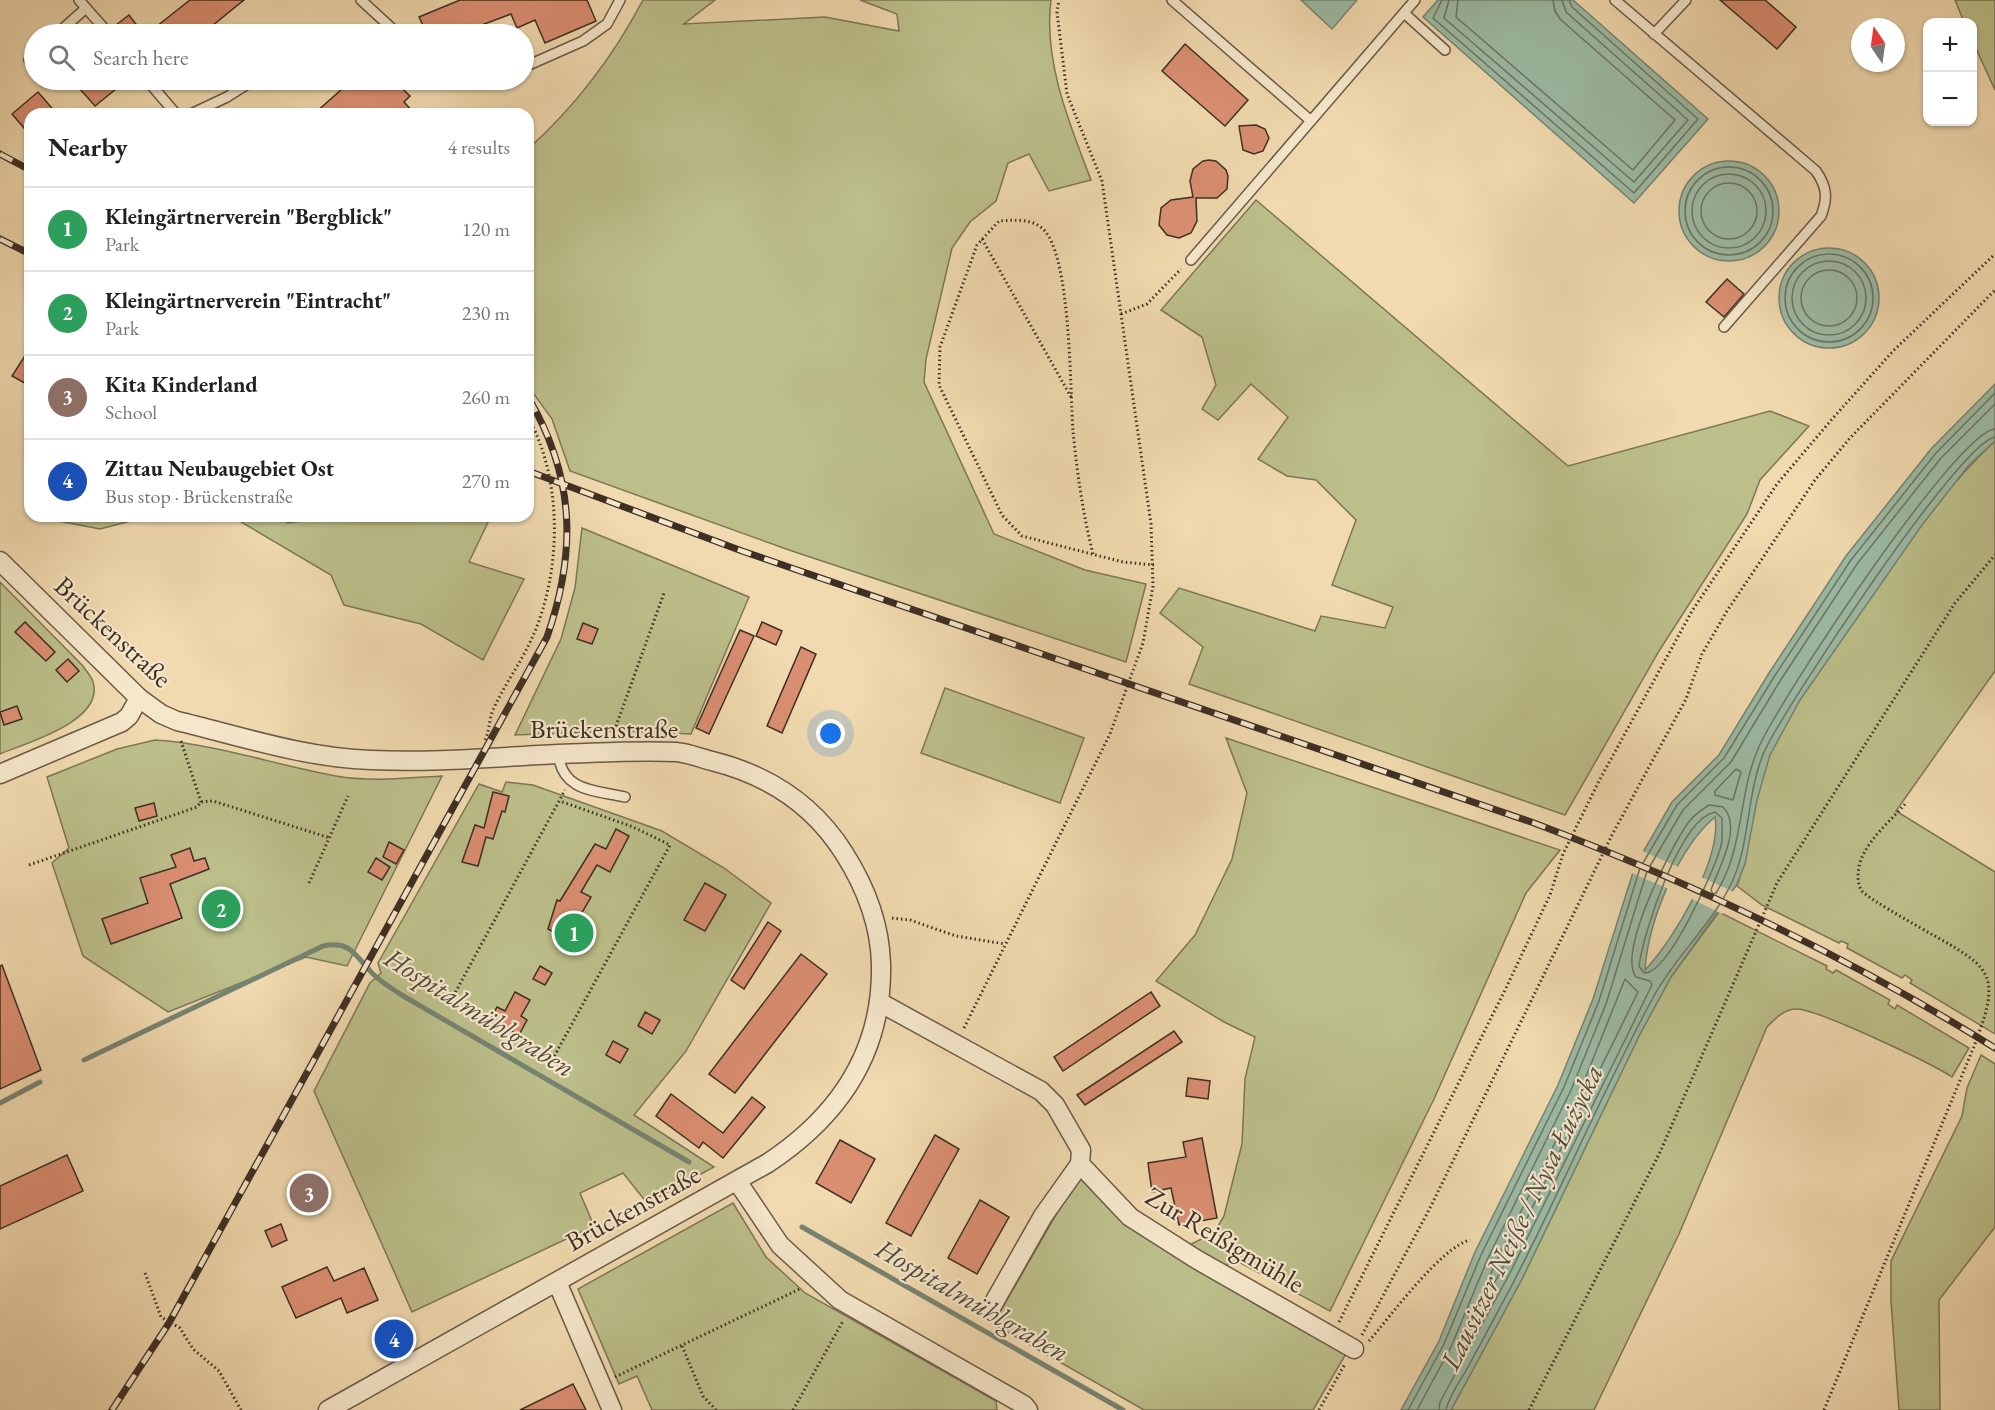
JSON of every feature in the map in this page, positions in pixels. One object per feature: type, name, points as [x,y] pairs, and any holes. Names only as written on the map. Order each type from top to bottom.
[{"type":"street","name":"Brückenstraße","points":[[0,561],[139,698],[160,714],[177,720],[331,756],[398,761],[558,754],[678,752],[742,768],[786,791],[804,806],[842,851],[872,912],[881,959],[879,1002],[865,1051],[840,1101],[794,1146],[737,1181],[328,1410]]},
{"type":"street","points":[[0,774],[122,722],[139,698]]},
{"type":"street","name":"Zur Reißigmühle","points":[[879,1002],[1041,1091],[1055,1105],[1081,1150],[1080,1164],[1130,1217],[1196,1259],[1332,1336],[1360,1347]]},
{"type":"street","points":[[992,1306],[1043,1215],[1080,1164]]},
{"type":"street","points":[[737,1181],[780,1245],[817,1281],[852,1307],[1026,1407]]},
{"type":"street","points":[[557,1282],[612,1410]]},
{"type":"lane","points":[[80,0],[100,24]]},
{"type":"lane","points":[[361,0],[387,24]]},
{"type":"lane","points":[[534,63],[583,41],[607,24],[620,0]]},
{"type":"lane","points":[[1172,0],[1310,120]]},
{"type":"lane","points":[[1191,260],[1415,0]]},
{"type":"lane","points":[[1616,0],[1816,171],[1825,185],[1826,203],[1821,216],[1724,327]]},
{"type":"lane","points":[[1654,34],[1686,0]]},
{"type":"lane","points":[[68,24],[86,8]]},
{"type":"lane","points":[[1404,13],[1445,50]]},
{"type":"lane","points":[[156,90],[171,108]]},
{"type":"lane","points":[[204,108],[238,90]]},
{"type":"lane","points":[[558,754],[562,774],[574,785],[625,797]]},
{"type":"path","points":[[956,1043],[1110,734],[1133,675],[1150,612],[1154,565],[1151,524],[1102,181],[1067,94],[1057,12],[1059,0]]},
{"type":"path","points":[[1093,554],[1084,518],[1072,399],[1069,342],[1056,250],[1043,229],[1021,219],[999,221],[977,245],[940,347],[939,385],[1002,515],[1022,536],[1123,562],[1154,565]]},
{"type":"path","points":[[982,239],[1072,399]]},
{"type":"path","points":[[1332,1336],[1511,978],[1550,895],[1563,854],[1573,833],[1692,611],[1777,484],[1833,418],[1894,350],[1995,254]]},
{"type":"path","points":[[1121,314],[1148,304],[1179,272]]},
{"type":"path","points":[[1319,1410],[1360,1347],[1612,835],[1686,699],[1702,654],[1727,611],[1815,480],[1843,447],[1995,290]]},
{"type":"path","points":[[483,744],[489,733],[492,711],[532,637],[549,588],[554,545],[555,505],[534,432]]},
{"type":"path","points":[[1529,1410],[1661,1150],[1777,883],[1955,603],[1995,555]]},
{"type":"path","points":[[616,737],[615,729],[664,593]]},
{"type":"path","points":[[180,736],[201,802]]},
{"type":"path","points":[[449,1004],[560,801],[569,780]]},
{"type":"path","points":[[309,883],[348,796]]},
{"type":"path","points":[[29,865],[197,807],[201,802],[213,801],[330,838]]},
{"type":"path","points":[[550,1064],[670,845],[633,827],[560,801]]},
{"type":"path","points":[[1824,1410],[1975,1044],[1988,1001],[1988,984],[1984,972],[1973,959],[1873,901],[1862,890],[1857,875],[1862,856],[1907,802]]},
{"type":"path","points":[[887,917],[910,920],[956,936],[1005,945]]},
{"type":"path","points":[[1360,1347],[1444,1254],[1460,1242],[1470,1240]]},
{"type":"path","points":[[145,1273],[160,1317],[180,1328],[193,1349],[219,1371],[241,1410]]},
{"type":"path","points":[[600,1384],[817,1281]]},
{"type":"path","points":[[793,1410],[852,1307]]},
{"type":"path","points":[[682,1346],[704,1396],[716,1410]]},
{"type":"green space","points":[[643,0],[715,0],[684,24],[825,17],[899,31],[897,14],[860,0],[1051,0],[1051,46],[1060,92],[1091,180],[1049,191],[1029,154],[1008,163],[996,201],[970,222],[952,248],[926,359],[924,382],[994,534],[1085,570],[1146,584],[1126,662],[789,550],[570,471],[552,419],[534,394],[534,143],[578,98],[606,61]]},
{"type":"green space","points":[[1955,0],[1995,0],[1995,90],[1977,51],[1977,18],[1962,18]]},
{"type":"green space","points":[[1256,200],[1568,466],[1770,411],[1809,426],[1760,480],[1747,514],[1659,651],[1565,815],[1189,684],[1203,647],[1160,613],[1179,588],[1315,631],[1321,616],[1385,628],[1393,607],[1332,585],[1356,520],[1316,480],[1287,476],[1258,459],[1288,417],[1251,384],[1218,420],[1202,409],[1216,385],[1202,337],[1161,310]]},
{"type":"green space","points":[[1995,441],[1995,671],[1896,811],[1995,872],[1995,1034],[1910,983],[1912,980],[1905,975],[1902,978],[1847,948],[1848,944],[1841,941],[1839,943],[1762,905],[1737,886],[1746,854],[1759,786],[1770,754],[1785,724],[1913,535],[1952,486]]},
{"type":"green space","points":[[63,522],[127,522],[100,529]]},
{"type":"green space","points":[[241,522],[488,522],[469,562],[524,579],[483,660],[421,624],[344,605],[331,575]]},
{"type":"green space","points":[[582,528],[749,597],[691,734],[621,731],[515,735],[561,639],[575,588]]},
{"type":"green space","points":[[0,582],[83,666],[93,682],[94,696],[87,708],[76,719],[44,737],[0,754]]},
{"type":"green space","points":[[945,688],[1084,738],[1060,803],[921,753]]},
{"type":"green space","points":[[1226,738],[1560,850],[1526,893],[1434,1099],[1330,1311],[1237,1261],[1222,1266],[1187,1246],[1214,1233],[1224,1216],[1242,1144],[1245,1079],[1255,1037],[1224,1022],[1156,981],[1195,935],[1232,859],[1247,793]]},
{"type":"green space","points":[[155,740],[201,746],[349,778],[389,779],[442,776],[347,966],[306,957],[168,1012],[83,956],[52,863],[69,848],[47,777],[117,749]]},
{"type":"green space","points":[[506,782],[533,785],[662,831],[724,868],[771,903],[686,1051],[634,1115],[714,1167],[647,1203],[623,1173],[580,1193],[594,1226],[412,1312],[314,1091],[370,983],[381,973],[378,963],[479,784],[502,792]]},
{"type":"green space","points":[[1719,912],[1827,966],[1826,969],[1833,973],[1836,970],[1890,1000],[1888,1004],[1895,1009],[1897,1005],[1969,1048],[1952,1077],[1900,1050],[1829,1018],[1798,1009],[1781,1014],[1767,1027],[1679,1234],[1594,1410],[1451,1410],[1522,1279],[1640,1034],[1671,977]]},
{"type":"green space","points":[[1981,1055],[1995,1064],[1995,1227],[1939,1300],[1940,1410],[1899,1410],[1891,1301],[1891,1261],[1962,1116],[1967,1088]]},
{"type":"green space","points":[[1079,1175],[1122,1222],[1267,1311],[1347,1352],[1313,1410],[1144,1410],[993,1324]]},
{"type":"green space","points":[[733,1203],[766,1257],[805,1293],[996,1401],[997,1410],[652,1410],[637,1376],[619,1384],[578,1289]]},
{"type":"water","points":[[1301,0],[1357,0],[1332,29]]},
{"type":"water","points":[[1438,0],[1573,0],[1708,119],[1634,203],[1423,17]]},
{"type":"water","points":[[1729,161],[1757,169],[1771,183],[1779,211],[1771,239],[1757,253],[1729,261],[1701,253],[1687,239],[1679,211],[1687,183],[1701,169]]},
{"type":"water","points":[[1829,248],[1857,256],[1871,270],[1879,298],[1871,326],[1857,340],[1829,348],[1801,340],[1787,326],[1779,298],[1787,270],[1801,256]]},
{"type":"water","name":"Lausitzer Neiße / Nysa Łużycka","points":[[1995,384],[1995,441],[1969,465],[1922,525],[1800,700],[1770,755],[1757,800],[1745,864],[1736,886],[1671,977],[1640,1034],[1522,1279],[1451,1410],[1401,1410],[1439,1341],[1475,1252],[1558,1085],[1593,999],[1635,866],[1672,802],[1719,755],[1769,673],[1846,556],[1931,449]],"holes":[[[1715,817],[1715,834],[1704,876],[1694,898],[1669,939],[1645,970],[1652,930],[1677,866],[1701,831]]]},
{"type":"pier","points":[[1640,850],[1681,868],[1671,890],[1629,872]]},
{"type":"pier","points":[[1699,876],[1736,893],[1722,914],[1690,898]]},
{"type":"building","points":[[190,0],[244,0],[214,24],[160,24]]},
{"type":"building","points":[[460,0],[587,0],[596,21],[545,43],[535,20],[526,24],[515,24],[511,14],[484,24],[422,24],[419,17]]},
{"type":"building","points":[[1720,0],[1765,0],[1796,27],[1777,49]]},
{"type":"building","points":[[129,15],[136,24],[117,24]]},
{"type":"building","points":[[1185,44],[1248,100],[1225,126],[1162,71]]},
{"type":"building","points":[[81,90],[115,90],[95,106]]},
{"type":"building","points":[[341,90],[404,90],[410,96],[404,102],[410,108],[321,108]]},
{"type":"building","points":[[38,92],[52,108],[24,108],[24,128],[12,114]]},
{"type":"building","points":[[1256,125],[1265,129],[1269,138],[1263,151],[1254,154],[1243,150],[1239,126]]},
{"type":"building","points":[[1203,161],[1216,161],[1226,170],[1227,189],[1217,198],[1196,198],[1197,221],[1191,233],[1179,238],[1167,235],[1159,225],[1161,208],[1171,200],[1193,197],[1190,181],[1193,169]]},
{"type":"building","points":[[1727,279],[1744,294],[1724,317],[1706,302]]},
{"type":"building","points":[[24,357],[24,383],[12,376]]},
{"type":"building","points":[[25,622],[55,652],[46,661],[15,632]]},
{"type":"building","points":[[762,622],[782,631],[776,645],[756,636]]},
{"type":"building","points":[[583,623],[598,629],[592,644],[577,639]]},
{"type":"building","points":[[740,630],[754,636],[709,734],[696,728]]},
{"type":"building","points":[[801,647],[816,654],[782,733],[767,726]]},
{"type":"building","points":[[68,659],[79,671],[67,682],[56,670]]},
{"type":"building","points":[[17,706],[22,719],[4,725],[0,712]]},
{"type":"building","points":[[493,792],[509,796],[505,812],[502,811],[493,839],[486,837],[478,866],[462,862],[475,825],[484,828]]},
{"type":"building","points":[[154,803],[157,816],[139,821],[135,808]]},
{"type":"building","points":[[616,829],[629,836],[610,872],[597,865],[581,892],[591,897],[576,923],[580,925],[571,942],[548,929],[557,900],[560,901],[595,844],[606,849]]},
{"type":"building","points":[[389,842],[404,850],[396,864],[383,857]]},
{"type":"building","points":[[190,848],[194,861],[205,858],[209,869],[170,884],[182,918],[111,944],[102,919],[148,903],[140,878],[176,867],[171,855]]},
{"type":"building","points":[[376,858],[390,867],[382,880],[368,872]]},
{"type":"building","points":[[705,883],[726,895],[705,931],[684,920]]},
{"type":"building","points":[[768,922],[781,931],[744,989],[731,980]]},
{"type":"building","points":[[801,954],[827,974],[735,1093],[709,1074]]},
{"type":"building","points":[[2,965],[41,1070],[0,1089],[0,966]]},
{"type":"building","points":[[540,966],[552,973],[545,985],[533,979]]},
{"type":"building","points":[[515,992],[530,1000],[521,1016],[527,1020],[519,1035],[490,1020],[497,1007],[505,1011]]},
{"type":"building","points":[[1151,992],[1160,1006],[1063,1071],[1054,1057]]},
{"type":"building","points":[[645,1012],[660,1020],[652,1034],[638,1026]]},
{"type":"building","points":[[1174,1031],[1182,1042],[1085,1105],[1077,1095]]},
{"type":"building","points":[[613,1041],[628,1049],[620,1063],[606,1055]]},
{"type":"building","points":[[1188,1078],[1210,1081],[1208,1099],[1186,1096]]},
{"type":"building","points":[[671,1094],[723,1133],[752,1097],[765,1107],[723,1158],[703,1142],[699,1148],[656,1116]]},
{"type":"building","points":[[935,1135],[959,1149],[911,1236],[886,1223]]},
{"type":"building","points":[[1202,1138],[1217,1218],[1179,1225],[1171,1188],[1152,1192],[1148,1163],[1186,1157],[1183,1142]]},
{"type":"building","points":[[840,1140],[875,1159],[851,1203],[816,1183]]},
{"type":"building","points":[[67,1155],[83,1191],[0,1229],[0,1186]]},
{"type":"building","points":[[980,1200],[1009,1217],[977,1274],[948,1258]]},
{"type":"building","points":[[281,1224],[287,1240],[272,1247],[265,1231]]},
{"type":"building","points":[[327,1267],[334,1281],[364,1268],[378,1300],[347,1313],[341,1298],[296,1318],[282,1287]]},
{"type":"building","points":[[573,1384],[586,1410],[520,1410]]},
{"type":"waterway","name":"Hospitalmühlgraben","points":[[84,1060],[323,946],[340,945],[352,951],[377,977],[405,997],[689,1162]]},
{"type":"waterway","name":"Hospitalmühlgraben","points":[[0,1103],[40,1082]]},
{"type":"waterway","name":"Hospitalmühlgraben","points":[[802,1227],[1123,1410]]},
{"type":"railway","points":[[0,154],[24,167]]},
{"type":"railway","points":[[0,239],[24,251]]},
{"type":"railway","points":[[112,1410],[169,1323],[547,637],[557,605],[563,574],[567,544],[566,515],[563,485],[555,456],[534,408]]},
{"type":"railway","points":[[534,473],[742,551],[1534,823],[1594,846],[1770,924],[1884,983],[1995,1048]]},
{"type":"place","name":"Kleingärtnerverein \"Eintracht\"","points":[[221,909]]},
{"type":"place","name":"Kleingärtnerverein \"Bergblick\"","points":[[574,933]]},
{"type":"place","name":"Kita Kinderland","points":[[309,1193]]},
{"type":"place","name":"Zittau Neubaugebiet Ost","points":[[394,1339]]}]
